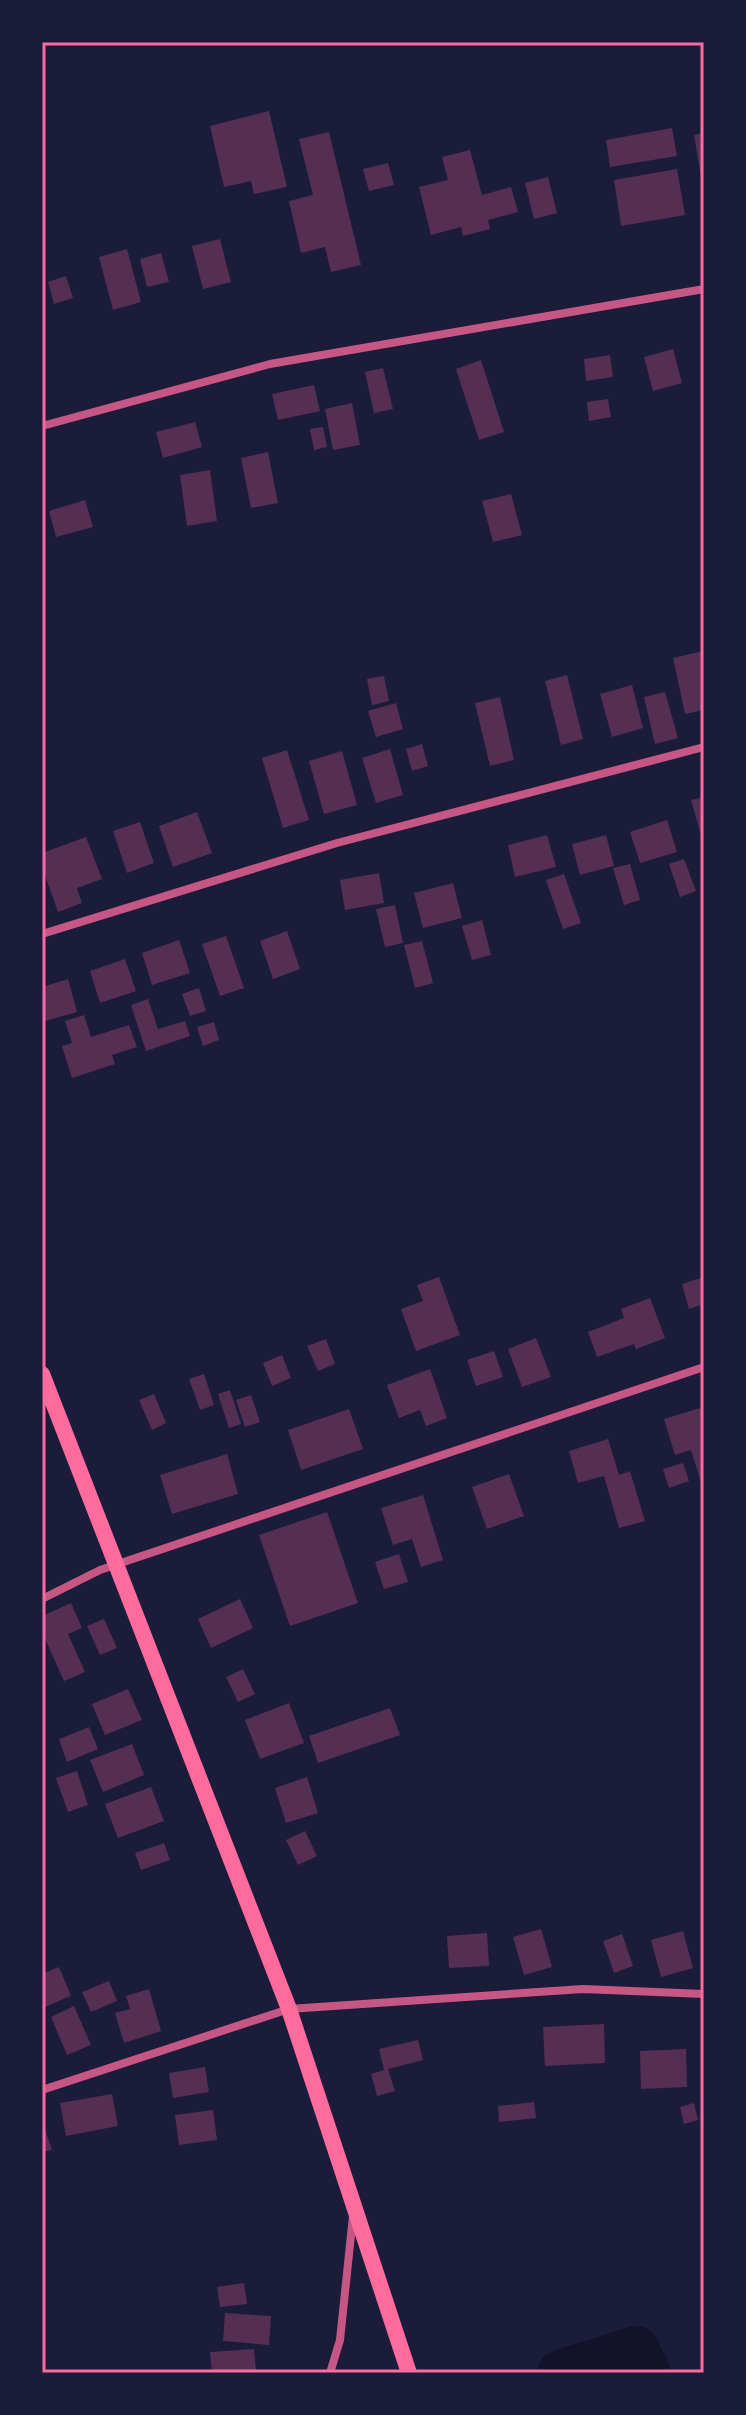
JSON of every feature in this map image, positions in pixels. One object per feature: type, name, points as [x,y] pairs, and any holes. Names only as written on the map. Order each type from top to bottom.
[{"type":"main road","points":[[42,1374],[289,2009],[409,2373]]},
{"type":"street","points":[[42,426],[270,364],[704,289]]},
{"type":"street","points":[[42,934],[337,843],[704,747]]},
{"type":"street","points":[[42,1599],[116,1564],[704,1367]]},
{"type":"street","points":[[42,2090],[289,2009],[583,1989],[704,1994]]},
{"type":"street","points":[[330,2373],[340,2340],[354,2205]]},
{"type":"building","points":[[269,111],[287,187],[254,194],[251,181],[224,187],[210,126]]},
{"type":"building","points":[[672,128],[677,156],[610,167],[606,140]]},
{"type":"building","points":[[329,132],[361,265],[331,272],[325,247],[301,253],[289,201],[313,195],[299,139]]},
{"type":"building","points":[[704,133],[704,183],[702,183],[694,135]]},
{"type":"building","points":[[470,150],[482,195],[511,187],[518,212],[488,220],[490,229],[463,236],[461,227],[431,235],[419,187],[448,180],[442,157]]},
{"type":"building","points":[[388,163],[394,185],[369,191],[363,169]]},
{"type":"building","points":[[677,169],[685,215],[621,226],[614,180]]},
{"type":"building","points":[[548,177],[557,213],[534,219],[525,183]]},
{"type":"building","points":[[220,239],[231,282],[203,289],[192,246]]},
{"type":"building","points":[[127,249],[141,302],[113,310],[99,257]]},
{"type":"building","points":[[161,253],[169,282],[147,287],[140,259]]},
{"type":"building","points":[[66,276],[73,298],[54,304],[48,282]]},
{"type":"building","points":[[673,349],[682,383],[653,391],[644,357]]},
{"type":"building","points":[[610,355],[613,377],[586,381],[584,359]]},
{"type":"building","points":[[481,360],[504,432],[479,440],[456,369]]},
{"type":"building","points":[[383,368],[393,409],[374,413],[365,372]]},
{"type":"building","points":[[314,385],[320,411],[278,420],[272,394]]},
{"type":"building","points":[[608,399],[611,417],[589,421],[587,402]]},
{"type":"building","points":[[352,403],[360,445],[333,450],[325,409]]},
{"type":"building","points":[[195,422],[202,447],[163,458],[156,432]]},
{"type":"building","points":[[323,427],[327,447],[314,450],[310,429]]},
{"type":"building","points":[[268,452],[278,503],[251,508],[241,458]]},
{"type":"building","points":[[210,470],[217,521],[187,526],[180,475]]},
{"type":"building","points":[[511,494],[522,535],[493,542],[482,501]]},
{"type":"building","points":[[85,500],[93,527],[56,537],[49,511]]},
{"type":"building","points":[[703,651],[704,710],[685,714],[673,658]]},
{"type":"building","points":[[567,675],[583,739],[561,745],[545,681]]},
{"type":"building","points":[[384,676],[389,701],[372,705],[367,679]]},
{"type":"building","points":[[632,685],[643,728],[612,737],[600,694]]},
{"type":"building","points":[[665,692],[678,738],[655,744],[644,697]]},
{"type":"building","points":[[500,697],[514,760],[490,766],[475,703]]},
{"type":"building","points":[[396,703],[403,729],[376,737],[368,711]]},
{"type":"building","points":[[422,744],[428,766],[412,771],[406,749]]},
{"type":"building","points":[[390,749],[403,795],[376,803],[362,758]]},
{"type":"building","points":[[287,750],[309,820],[283,828],[262,758]]},
{"type":"building","points":[[342,751],[357,805],[324,814],[309,761]]},
{"type":"building","points":[[704,797],[704,834],[701,835],[691,800]]},
{"type":"building","points":[[197,812],[212,853],[173,867],[159,826]]},
{"type":"building","points":[[667,820],[677,852],[640,863],[630,832]]},
{"type":"building","points":[[140,822],[154,863],[127,873],[113,831]]},
{"type":"building","points":[[547,835],[556,867],[515,877],[508,845]]},
{"type":"building","points":[[606,835],[614,866],[580,875],[572,844]]},
{"type":"building","points":[[86,837],[102,879],[77,888],[82,903],[58,912],[42,867],[42,853]]},
{"type":"building","points":[[684,859],[696,891],[680,897],[669,864]]},
{"type":"building","points":[[630,864],[640,900],[624,905],[613,868]]},
{"type":"building","points":[[379,873],[384,903],[345,910],[340,880]]},
{"type":"building","points":[[564,874],[581,923],[563,929],[546,880]]},
{"type":"building","points":[[453,883],[462,918],[423,928],[414,893]]},
{"type":"building","points":[[395,905],[403,943],[385,947],[376,909]]},
{"type":"building","points":[[482,920],[491,955],[472,960],[462,926]]},
{"type":"building","points":[[287,931],[300,969],[273,979],[260,941]]},
{"type":"building","points":[[226,936],[244,988],[220,996],[202,944]]},
{"type":"building","points":[[179,940],[190,973],[152,985],[142,953]]},
{"type":"building","points":[[422,941],[433,983],[415,988],[404,945]]},
{"type":"building","points":[[125,959],[136,991],[100,1003],[90,971]]},
{"type":"building","points":[[68,979],[77,1012],[42,1022],[42,987]]},
{"type":"building","points":[[199,988],[206,1011],[190,1016],[182,994]]},
{"type":"building","points":[[148,999],[158,1029],[185,1021],[190,1036],[146,1051],[131,1005]]},
{"type":"building","points":[[84,1015],[91,1037],[129,1025],[137,1047],[112,1055],[115,1064],[72,1078],[62,1046],[72,1043],[65,1021]]},
{"type":"building","points":[[214,1022],[219,1040],[203,1046],[197,1027]]},
{"type":"building","points":[[439,1277],[460,1335],[416,1351],[401,1309],[423,1301],[417,1285]]},
{"type":"building","points":[[704,1277],[704,1304],[689,1309],[682,1284]]},
{"type":"building","points":[[650,1298],[665,1338],[636,1349],[634,1344],[597,1357],[588,1332],[624,1318],[621,1309]]},
{"type":"building","points":[[536,1338],[551,1377],[522,1387],[508,1349]]},
{"type":"building","points":[[326,1339],[335,1364],[318,1371],[307,1346]]},
{"type":"building","points":[[494,1351],[503,1377],[476,1386],[467,1360]]},
{"type":"building","points":[[282,1355],[291,1378],[272,1386],[263,1363]]},
{"type":"building","points":[[430,1369],[447,1418],[426,1426],[420,1410],[399,1418],[387,1385]]},
{"type":"building","points":[[204,1374],[214,1405],[200,1410],[189,1379]]},
{"type":"building","points":[[230,1390],[241,1424],[229,1428],[218,1394]]},
{"type":"building","points":[[154,1394],[166,1423],[152,1430],[139,1400]]},
{"type":"building","points":[[251,1395],[260,1422],[245,1427],[236,1400]]},
{"type":"building","points":[[700,1408],[704,1419],[703,1489],[691,1450],[675,1455],[664,1419]]},
{"type":"building","points":[[349,1409],[363,1449],[301,1470],[288,1430]]},
{"type":"building","points":[[608,1439],[619,1475],[630,1471],[645,1521],[619,1528],[604,1476],[578,1483],[569,1451]]},
{"type":"building","points":[[227,1454],[238,1494],[172,1514],[160,1475]]},
{"type":"building","points":[[683,1463],[689,1481],[669,1488],[663,1469]]},
{"type":"building","points":[[509,1474],[524,1516],[487,1529],[472,1487]]},
{"type":"building","points":[[423,1495],[443,1560],[421,1567],[412,1539],[393,1545],[381,1508]]},
{"type":"building","points":[[327,1512],[358,1603],[290,1626],[259,1535]]},
{"type":"building","points":[[399,1554],[408,1582],[384,1589],[375,1562]]},
{"type":"building","points":[[240,1599],[253,1628],[211,1648],[198,1619]]},
{"type":"building","points":[[71,1603],[82,1628],[68,1634],[85,1672],[64,1681],[42,1632],[42,1616]]},
{"type":"building","points":[[104,1619],[117,1648],[100,1655],[87,1626]]},
{"type":"building","points":[[243,1669],[255,1694],[238,1702],[226,1677]]},
{"type":"building","points":[[128,1689],[142,1720],[105,1735],[92,1704]]},
{"type":"building","points":[[289,1703],[304,1743],[260,1759],[245,1720]]},
{"type":"building","points":[[390,1708],[400,1735],[318,1763],[309,1736]]},
{"type":"building","points":[[89,1727],[98,1749],[67,1762],[59,1739]]},
{"type":"building","points":[[132,1744],[144,1775],[103,1792],[90,1760]]},
{"type":"building","points":[[77,1771],[88,1805],[68,1812],[56,1778]]},
{"type":"building","points":[[307,1777],[318,1813],[286,1823],[275,1788]]},
{"type":"building","points":[[151,1787],[164,1821],[118,1838],[105,1804]]},
{"type":"building","points":[[305,1831],[317,1856],[298,1865],[286,1840]]},
{"type":"building","points":[[164,1843],[170,1860],[141,1870],[135,1853]]},
{"type":"building","points":[[541,1929],[552,1967],[524,1975],[513,1937]]},
{"type":"building","points":[[683,1931],[693,1968],[661,1977],[651,1940]]},
{"type":"building","points":[[487,1933],[489,1966],[449,1968],[447,1936]]},
{"type":"building","points":[[622,1934],[633,1966],[614,1973],[603,1941]]},
{"type":"building","points":[[59,1967],[71,1996],[42,2008],[42,1974]]},
{"type":"building","points":[[109,1981],[117,2001],[91,2012],[82,1992]]},
{"type":"building","points":[[149,1989],[161,2031],[124,2043],[115,2013],[130,2009],[126,1996]]},
{"type":"building","points":[[74,2006],[91,2045],[67,2055],[51,2017]]},
{"type":"building","points":[[604,2024],[605,2063],[545,2066],[543,2027]]},
{"type":"building","points":[[418,2040],[423,2060],[388,2069],[395,2091],[377,2096],[371,2074],[384,2070],[379,2049]]},
{"type":"building","points":[[686,2049],[687,2087],[641,2089],[640,2051]]},
{"type":"building","points":[[205,2067],[209,2092],[173,2098],[169,2073]]},
{"type":"building","points":[[112,2094],[118,2126],[66,2136],[60,2103]]},
{"type":"building","points":[[534,2102],[536,2118],[499,2122],[498,2106]]},
{"type":"building","points":[[694,2103],[698,2120],[684,2124],[680,2107]]},
{"type":"building","points":[[213,2110],[217,2140],[179,2145],[175,2115]]},
{"type":"building","points":[[42,2121],[52,2150],[42,2152]]},
{"type":"building","points":[[244,2283],[247,2304],[220,2307],[217,2287]]},
{"type":"building","points":[[225,2313],[271,2316],[269,2345],[223,2341]]},
{"type":"building","points":[[254,2349],[256,2373],[212,2373],[210,2352]]},
{"type":"waterway","points":[[560,2373],[636,2349],[648,2373]]}]
